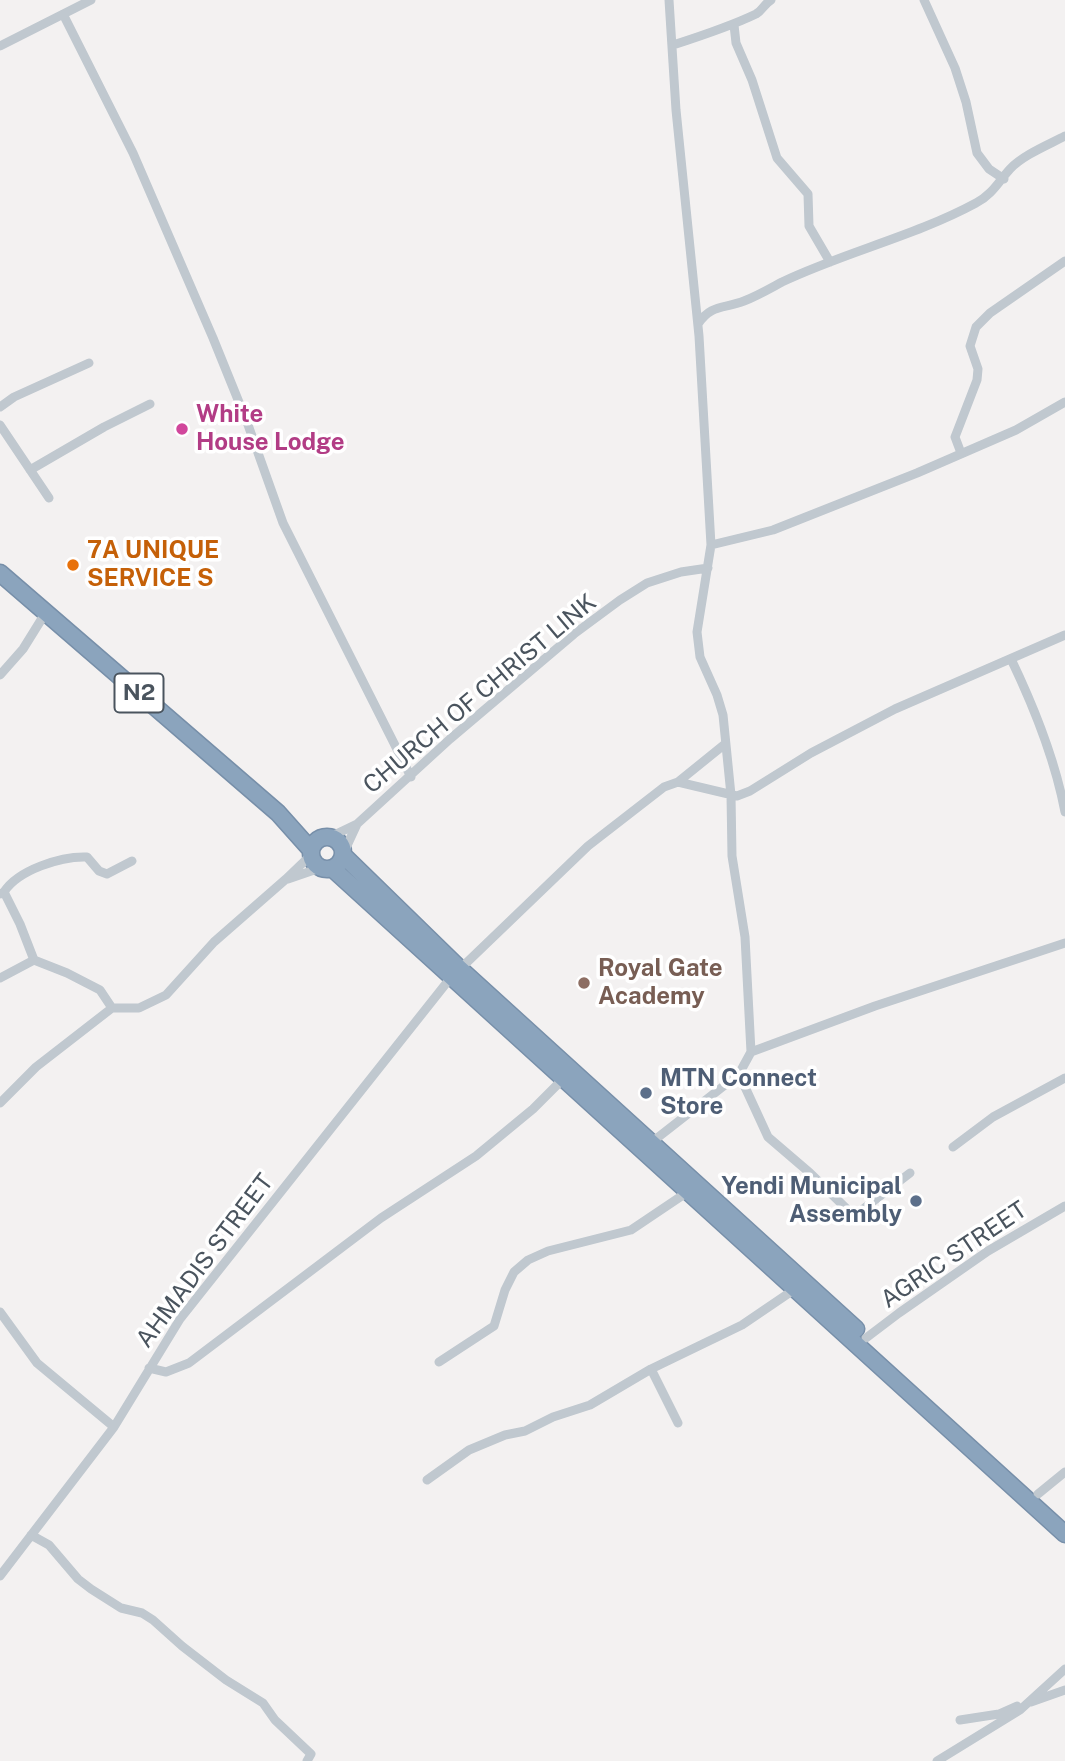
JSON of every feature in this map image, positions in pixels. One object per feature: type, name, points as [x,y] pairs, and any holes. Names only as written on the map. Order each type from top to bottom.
[{"type":"highway","name":"N2","points":[[0,572],[327,853],[456,972],[652,1142],[1065,1534]]},
{"type":"highway","name":"N2","points":[[456,972],[563,1079],[795,1289],[863,1342],[1065,1519]]},
{"type":"street","points":[[0,46],[91,0]]},
{"type":"street","points":[[652,1142],[738,1074],[751,1052],[745,937],[732,856],[731,795],[723,715],[700,657],[701,600],[711,545],[698,324],[676,110],[669,0]]},
{"type":"street","points":[[673,45],[734,25],[759,13],[763,4],[771,0]]},
{"type":"street","points":[[924,0],[955,68],[966,102],[977,153],[989,169],[1004,179]]},
{"type":"street","points":[[63,14],[133,153],[208,326],[247,422],[283,523],[411,777]]},
{"type":"street","points":[[734,25],[736,43],[752,80],[777,158],[808,194],[809,226],[830,262]]},
{"type":"street","points":[[698,324],[704,314],[715,309],[741,303],[799,274],[957,213],[980,201],[1004,179],[1010,169],[1065,136]]},
{"type":"street","points":[[961,453],[955,437],[977,380],[978,369],[970,346],[976,327],[990,313],[1065,261]]},
{"type":"street","points":[[0,407],[14,397],[89,363]]},
{"type":"street","points":[[711,545],[773,530],[917,473],[1016,430],[1065,402]]},
{"type":"street","points":[[30,470],[150,404]]},
{"type":"street","points":[[0,425],[49,498]]},
{"type":"street","name":"CHURCH OF CHRIST LINK","points":[[327,853],[450,739],[574,634],[647,583],[681,572],[708,568]]},
{"type":"street","points":[[0,675],[23,649],[46,612]]},
{"type":"street","points":[[678,782],[737,796],[895,709],[1065,635]]},
{"type":"street","points":[[1011,659],[1041,729],[1065,812]]},
{"type":"street","name":"AHMADIS STREET","points":[[0,1576],[114,1427],[180,1319],[456,972],[588,846],[664,787],[678,782],[725,744]]},
{"type":"street","name":"CHURCH OF CHRIST LINK","points":[[327,853],[357,824]]},
{"type":"street","points":[[286,879],[327,853]]},
{"type":"street","points":[[0,1103],[36,1067],[112,1008],[139,1008],[166,995],[214,942],[286,879],[327,853]]},
{"type":"street","points":[[34,961],[20,924],[2,893],[16,878],[56,860],[87,857],[99,872],[107,874],[132,861]]},
{"type":"street","points":[[751,1052],[875,1006],[1065,943]]},
{"type":"street","points":[[0,978],[34,961],[100,990],[112,1008]]},
{"type":"street","points":[[738,1074],[768,1137],[810,1172],[854,1216],[911,1173]]},
{"type":"street","points":[[953,1147],[993,1117],[1065,1078]]},
{"type":"street","points":[[149,1368],[166,1372],[189,1363],[381,1218],[476,1156],[533,1109],[563,1079]]},
{"type":"street","points":[[439,1362],[494,1326],[505,1290],[514,1272],[528,1260],[548,1251],[631,1230],[689,1191]]},
{"type":"street","name":"AGRIC STREET","points":[[863,1342],[899,1312],[988,1251],[1065,1206]]},
{"type":"street","points":[[428,1480],[469,1450],[505,1434],[525,1431],[553,1417],[590,1405],[652,1369],[743,1325],[795,1289]]},
{"type":"street","points":[[0,1312],[37,1363],[114,1427]]},
{"type":"street","points":[[652,1369],[678,1423]]},
{"type":"street","points":[[1038,1494],[1065,1472]]},
{"type":"street","points":[[32,1535],[50,1545],[78,1579],[91,1589],[121,1608],[142,1613],[153,1620],[226,1680],[263,1703],[275,1720],[310,1754],[307,1761]]},
{"type":"street","points":[[937,1761],[1020,1710],[1065,1670]]},
{"type":"street","points":[[960,1720],[999,1714],[1065,1689]]},
{"type":"place","name":"White House Lodge","points":[[182,429]]},
{"type":"place","name":"7A UNIQUE SERVICE S","points":[[73,565]]},
{"type":"place","name":"Royal Gate Academy","points":[[584,983]]},
{"type":"place","name":"MTN Connect Store","points":[[646,1093]]},
{"type":"place","name":"Yendi Municipal Assembly","points":[[916,1201]]}]
